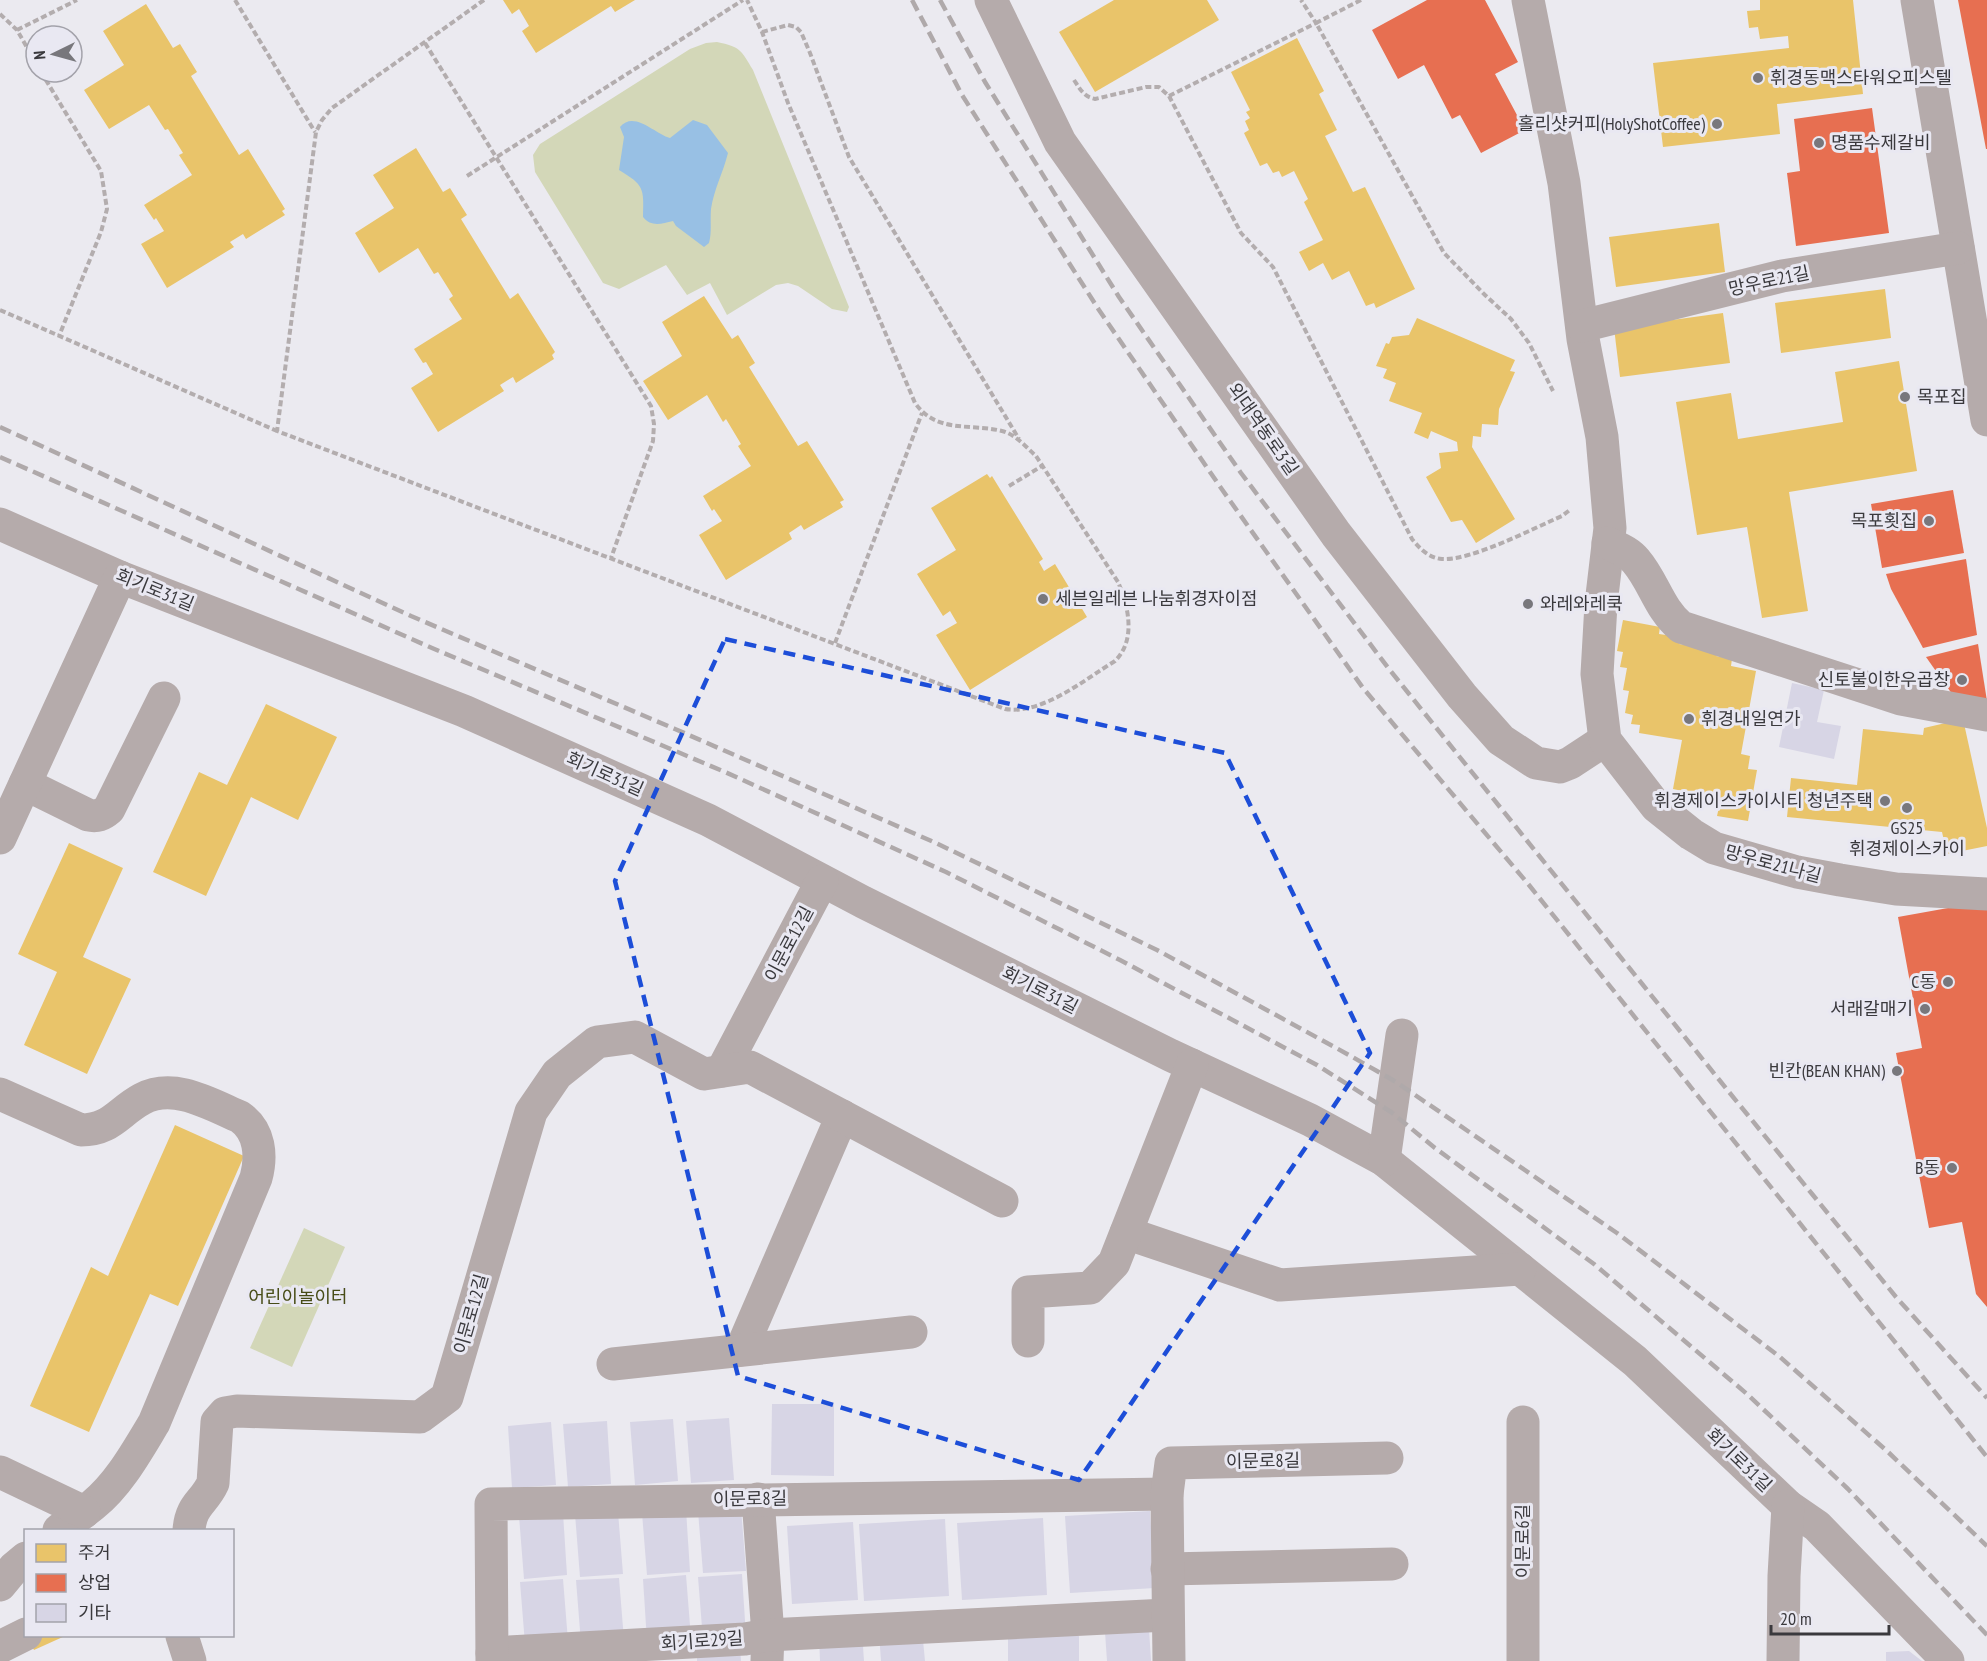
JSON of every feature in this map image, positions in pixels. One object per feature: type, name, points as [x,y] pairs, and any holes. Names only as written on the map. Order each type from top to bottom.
[{"type":"street","name":"외대역동로3길","points":[[992,0],[1060,142],[1336,534],[1462,696],[1501,740],[1536,763],[1560,767],[1605,740]]},
{"type":"street","points":[[1528,0],[1564,183],[1582,326],[1602,437],[1610,528],[1601,604],[1597,674],[1605,740]]},
{"type":"street","points":[[1917,0],[1987,420]]},
{"type":"street","name":"망우로21길","points":[[1582,326],[1782,276],[1958,248]]},
{"type":"street","name":"회기로31길","points":[[0,524],[120,577],[464,711],[708,820],[822,880],[1192,1065],[1310,1120],[1384,1160],[1635,1360],[1788,1506],[1817,1526],[1948,1661]]},
{"type":"street","points":[[1608,543],[1627,553],[1636,561],[1668,616],[1681,627],[1901,699],[1987,715]]},
{"type":"street","points":[[3,824],[25,784],[120,577]]},
{"type":"street","points":[[25,784],[88,815],[105,813],[164,698]]},
{"type":"street","name":"망우로21나길","points":[[1605,740],[1656,806],[1691,834],[1714,848],[1797,872],[1840,880],[1896,889],[1987,894]]},
{"type":"street","name":"이문로12길","points":[[722,1071],[822,880]]},
{"type":"street","points":[[1384,1160],[1402,1035]]},
{"type":"street","name":"이문로12길","points":[[189,1529],[196,1505],[210,1491],[213,1483],[217,1422],[225,1413],[237,1411],[420,1417],[447,1397],[531,1112],[557,1074],[597,1041],[635,1037],[704,1074],[750,1067],[1002,1201]]},
{"type":"street","points":[[1028,1341],[1028,1292],[1090,1288],[1114,1263],[1192,1065]]},
{"type":"street","points":[[0,1094],[81,1130],[103,1127],[141,1099],[156,1094],[187,1095],[248,1122],[259,1145],[260,1164],[154,1423],[109,1490],[72,1521],[0,1472]]},
{"type":"street","points":[[741,1350],[842,1116]]},
{"type":"street","points":[[1126,1233],[1280,1285],[1520,1269]]},
{"type":"street","points":[[613,1364],[911,1332]]},
{"type":"street","name":"이문로6길","points":[[1523,1422],[1523,1661]]},
{"type":"street","name":"이문로8길","points":[[1169,1661],[1167,1494],[1171,1463],[1387,1458]]},
{"type":"street","name":"이문로8길","points":[[492,1657],[491,1503],[1167,1494]]},
{"type":"street","name":"회기로29길","points":[[492,1657],[745,1639],[768,1648],[758,1499]]},
{"type":"street","points":[[1783,1661],[1788,1506]]},
{"type":"street","points":[[0,1585],[24,1560]]},
{"type":"street","points":[[1167,1569],[1392,1564]]},
{"type":"street","points":[[768,1648],[1167,1615]]},
{"type":"street","points":[[0,1647],[24,1635]]},
{"type":"street","points":[[183,1637],[190,1661]]},
{"type":"path","points":[[16,30],[77,0]]},
{"type":"path","points":[[235,0],[316,132]]},
{"type":"path","points":[[277,431],[316,132],[332,108],[484,0]]},
{"type":"path","points":[[0,310],[277,431],[1005,708],[1017,711],[1043,705],[1115,661],[1123,653],[1127,646],[1129,622],[1125,599],[1118,582],[1036,456],[1004,431],[941,424],[921,413],[915,404],[792,113],[762,32],[745,0],[467,176]]},
{"type":"path","points":[[1301,0],[1444,253],[1510,319],[1529,344],[1556,396]]},
{"type":"path","points":[[1169,96],[1360,0]]},
{"type":"path","points":[[0,14],[16,30],[24,43]]},
{"type":"path","points":[[762,32],[788,25],[796,27],[801,32],[849,158],[1021,442]]},
{"type":"path","points":[[425,43],[651,406],[654,424],[653,441],[611,558]]},
{"type":"path","points":[[1069,71],[1088,98],[1095,99],[1146,87],[1159,87],[1169,96],[1241,233],[1273,267],[1412,539],[1422,551],[1442,559],[1468,556],[1562,516],[1570,509],[1574,500]]},
{"type":"path","points":[[49,84],[100,171],[106,209],[101,232],[59,336]]},
{"type":"path","points":[[835,643],[921,413]]},
{"type":"path","points":[[1009,486],[1042,466]]},
{"type":"highlighted area","points":[[725,639],[1225,753],[1370,1053],[1079,1480],[738,1376],[615,881]]},
{"type":"green space","points":[[717,42],[740,50],[753,70],[849,307],[847,312],[832,309],[798,286],[788,283],[776,285],[727,315],[710,283],[687,295],[666,265],[619,289],[603,283],[535,172],[533,155],[540,144],[690,49]]},
{"type":"green space","name":"어린이놀이터","points":[[304,1228],[345,1247],[292,1367],[250,1348]]},
{"type":"water","points":[[693,120],[707,125],[728,153],[712,202],[709,243],[704,247],[676,226],[673,221],[656,224],[646,220],[643,217],[641,188],[619,170],[624,137],[620,127],[626,122],[638,122],[670,138]]},
{"type":"building: 주거","points":[[503,0],[635,0],[615,12],[611,6],[536,53],[522,31],[529,26],[519,9],[512,14]]},
{"type":"building: 주거","points":[[1114,0],[1207,0],[1219,20],[1095,92],[1059,32]]},
{"type":"building: 주거","name":"휘경동맥스타워오피스텔","points":[[1760,0],[1853,0],[1863,94],[1777,104],[1780,134],[1663,147],[1653,63],[1789,48],[1788,36],[1760,39],[1758,27],[1749,28],[1747,11],[1760,10]]},
{"type":"building: 주거","points":[[146,4],[173,48],[180,44],[197,72],[191,76],[239,155],[248,149],[285,209],[282,211],[285,215],[246,239],[243,234],[230,242],[234,247],[167,288],[141,244],[164,231],[144,205],[192,175],[179,155],[183,153],[149,105],[109,129],[84,90],[124,65],[103,31]]},
{"type":"building: 주거","points":[[1297,38],[1324,91],[1319,94],[1337,130],[1325,136],[1353,192],[1365,187],[1415,289],[1376,308],[1374,303],[1366,306],[1349,271],[1332,280],[1323,263],[1309,271],[1299,252],[1323,240],[1304,202],[1308,199],[1294,171],[1282,177],[1279,171],[1273,173],[1267,163],[1260,166],[1244,133],[1249,130],[1245,121],[1250,118],[1246,112],[1250,110],[1231,72]]},
{"type":"building: 주거","points":[[416,148],[443,192],[450,188],[467,215],[461,219],[510,299],[518,293],[555,352],[552,355],[554,359],[516,383],[513,377],[500,385],[504,391],[438,432],[411,388],[433,374],[414,349],[462,319],[449,299],[453,296],[438,272],[434,274],[418,248],[379,273],[355,233],[394,208],[373,175]]},
{"type":"building: 주거","points":[[1719,223],[1725,272],[1616,287],[1609,237]]},
{"type":"building: 주거","points":[[1885,289],[1891,338],[1781,353],[1775,303]]},
{"type":"building: 주거","points":[[704,296],[732,339],[738,335],[755,363],[749,367],[798,446],[807,441],[844,500],[840,502],[843,507],[804,530],[801,525],[789,533],[792,539],[726,580],[699,535],[722,521],[714,509],[712,511],[703,496],[751,466],[738,446],[741,444],[726,419],[723,422],[707,395],[668,420],[643,381],[682,356],[662,322]]},
{"type":"building: 주거","points":[[1723,313],[1730,363],[1620,377],[1614,328]]},
{"type":"building: 주거","points":[[1417,318],[1515,360],[1510,371],[1515,372],[1499,409],[1498,425],[1482,424],[1481,437],[1473,436],[1472,447],[1515,519],[1476,543],[1462,520],[1451,522],[1426,477],[1441,468],[1439,453],[1458,451],[1457,442],[1431,431],[1428,439],[1414,433],[1422,413],[1389,401],[1396,383],[1383,378],[1387,369],[1376,366],[1386,343],[1389,344],[1392,337],[1409,335]]},
{"type":"building: 주거","points":[[1899,361],[1917,471],[1789,492],[1808,611],[1762,618],[1747,527],[1697,535],[1676,402],[1731,393],[1738,439],[1843,422],[1835,372]]},
{"type":"building: 주거","points":[[987,474],[990,478],[992,476],[1043,559],[1039,562],[1044,571],[1055,564],[1087,617],[970,690],[936,635],[957,623],[950,611],[943,616],[917,574],[956,550],[931,508]]},
{"type":"building: 주거","name":"휘경내일연가","points":[[1623,620],[1660,627],[1659,634],[1680,637],[1679,644],[1716,650],[1716,656],[1732,659],[1731,666],[1756,671],[1741,754],[1750,756],[1748,769],[1757,770],[1748,821],[1717,816],[1719,807],[1690,801],[1692,793],[1673,789],[1682,740],[1639,733],[1640,725],[1631,724],[1633,715],[1625,713],[1629,691],[1623,690],[1627,668],[1620,667],[1623,652],[1617,651]]},
{"type":"building: 주거","points":[[266,704],[337,737],[298,820],[251,797],[206,896],[153,872],[199,772],[227,785]]},
{"type":"building: 주거","name":"휘경제이스카이시티 청년주택","points":[[1963,719],[1987,828],[1987,846],[1947,854],[1942,832],[1787,817],[1791,778],[1857,785],[1863,729],[1923,735],[1924,728]]},
{"type":"building: 주거","points":[[69,843],[123,868],[83,957],[131,979],[87,1074],[24,1045],[57,972],[18,954]]},
{"type":"building: 주거","points":[[175,1125],[244,1156],[178,1306],[150,1294],[89,1432],[30,1406],[91,1267],[108,1276]]},
{"type":"building: 주거","points":[[27,1637],[63,1637],[34,1650]]},
{"type":"building: 상업","points":[[1427,0],[1485,0],[1518,62],[1495,74],[1525,130],[1481,153],[1460,115],[1452,119],[1424,65],[1398,79],[1372,30]]},
{"type":"building: 상업","points":[[1958,0],[1987,0],[1987,149],[1986,149]]},
{"type":"building: 상업","points":[[1872,108],[1889,233],[1796,246],[1787,173],[1800,171],[1794,119]]},
{"type":"building: 상업","points":[[1953,490],[1964,553],[1882,568],[1871,504]]},
{"type":"building: 상업","points":[[1966,559],[1977,635],[1923,648],[1891,589],[1886,574]]},
{"type":"building: 상업","points":[[1978,644],[1987,701],[1957,701],[1926,657]]},
{"type":"building: 상업","name":"C동","points":[[1987,901],[1987,1307],[1976,1294],[1962,1222],[1929,1228],[1896,1053],[1922,1048],[1898,917]]},
{"type":"building: 기타","points":[[1792,683],[1824,690],[1817,722],[1841,726],[1834,759],[1779,747]]},
{"type":"building: 기타","points":[[772,1404],[834,1404],[834,1476],[771,1475]]},
{"type":"building: 기타","points":[[729,1418],[734,1480],[691,1483],[686,1421]]},
{"type":"building: 기타","points":[[673,1419],[678,1481],[635,1485],[630,1422]]},
{"type":"building: 기타","points":[[607,1421],[611,1484],[568,1487],[563,1424]]},
{"type":"building: 기타","points":[[551,1422],[556,1485],[512,1488],[508,1426]]},
{"type":"building: 기타","points":[[741,1508],[746,1571],[703,1573],[698,1511]]},
{"type":"building: 기타","points":[[686,1509],[690,1572],[647,1575],[642,1513]]},
{"type":"building: 기타","points":[[1150,1511],[1155,1588],[1070,1593],[1065,1516]]},
{"type":"building: 기타","points":[[618,1512],[623,1574],[580,1577],[575,1514]]},
{"type":"building: 기타","points":[[563,1513],[567,1575],[524,1579],[519,1516]]},
{"type":"building: 기타","points":[[1043,1518],[1047,1595],[962,1600],[957,1523]]},
{"type":"building: 기타","points":[[945,1519],[949,1596],[864,1601],[859,1524]]},
{"type":"building: 기타","points":[[853,1522],[858,1600],[792,1604],[787,1526]]},
{"type":"building: 기타","points":[[742,1574],[746,1637],[703,1640],[698,1577]]},
{"type":"building: 기타","points":[[686,1575],[691,1638],[647,1641],[643,1579]]},
{"type":"building: 기타","points":[[619,1578],[624,1640],[581,1643],[576,1580]]},
{"type":"building: 기타","points":[[563,1579],[568,1641],[525,1644],[520,1582]]},
{"type":"building: 기타","points":[[1149,1629],[1151,1661],[1107,1661],[1105,1632]]},
{"type":"building: 기타","points":[[922,1630],[925,1661],[881,1661],[879,1633]]},
{"type":"building: 기타","points":[[862,1632],[864,1661],[820,1661],[819,1636]]},
{"type":"building: 기타","points":[[1008,1636],[1079,1636],[1079,1661],[1008,1661]]},
{"type":"building: 기타","points":[[740,1649],[741,1661],[697,1661],[697,1652]]},
{"type":"building: 기타","points":[[1909,1651],[1922,1661],[1886,1661],[1886,1652]]},
{"type":"railway","points":[[912,0],[962,95],[1099,310],[1221,488],[1363,688],[1529,885],[1987,1457]]},
{"type":"railway","points":[[940,0],[985,82],[1119,297],[1241,473],[1389,669],[1729,1092],[1896,1297],[1987,1398]]},
{"type":"railway","points":[[0,427],[411,616],[936,843],[1157,950],[1349,1055],[1396,1082],[1617,1233],[1780,1357],[1887,1451],[1987,1546]]},
{"type":"railway","points":[[0,457],[432,648],[725,772],[946,872],[1120,960],[1317,1065],[1391,1112],[1435,1148],[1594,1264],[1747,1394],[1848,1489],[1987,1635]]},
{"type":"place","name":"휘경동맥스타워오피스텔","points":[[1758,78]]},
{"type":"place","name":"홀리샷커피(HolyShotCoffee)","points":[[1717,124]]},
{"type":"place","name":"명품수제갈비","points":[[1819,143]]},
{"type":"place","name":"목포집","points":[[1905,397]]},
{"type":"place","name":"목포횟집","points":[[1929,521]]},
{"type":"place","name":"세븐일레븐 나눔휘경자이점","points":[[1043,599]]},
{"type":"place","name":"와레와레쿡","points":[[1528,604]]},
{"type":"place","name":"신토불이한우곱창","points":[[1962,680]]},
{"type":"place","name":"휘경내일연가","points":[[1689,719]]},
{"type":"place","name":"휘경제이스카이시티 청년주택","points":[[1885,801]]},
{"type":"place","name":"GS25 휘경제이스카이","points":[[1907,808]]},
{"type":"place","name":"C동","points":[[1948,982]]},
{"type":"place","name":"서래갈매기","points":[[1925,1009]]},
{"type":"place","name":"빈칸(BEAN KHAN)","points":[[1897,1071]]},
{"type":"place","name":"B동","points":[[1952,1168]]}]
